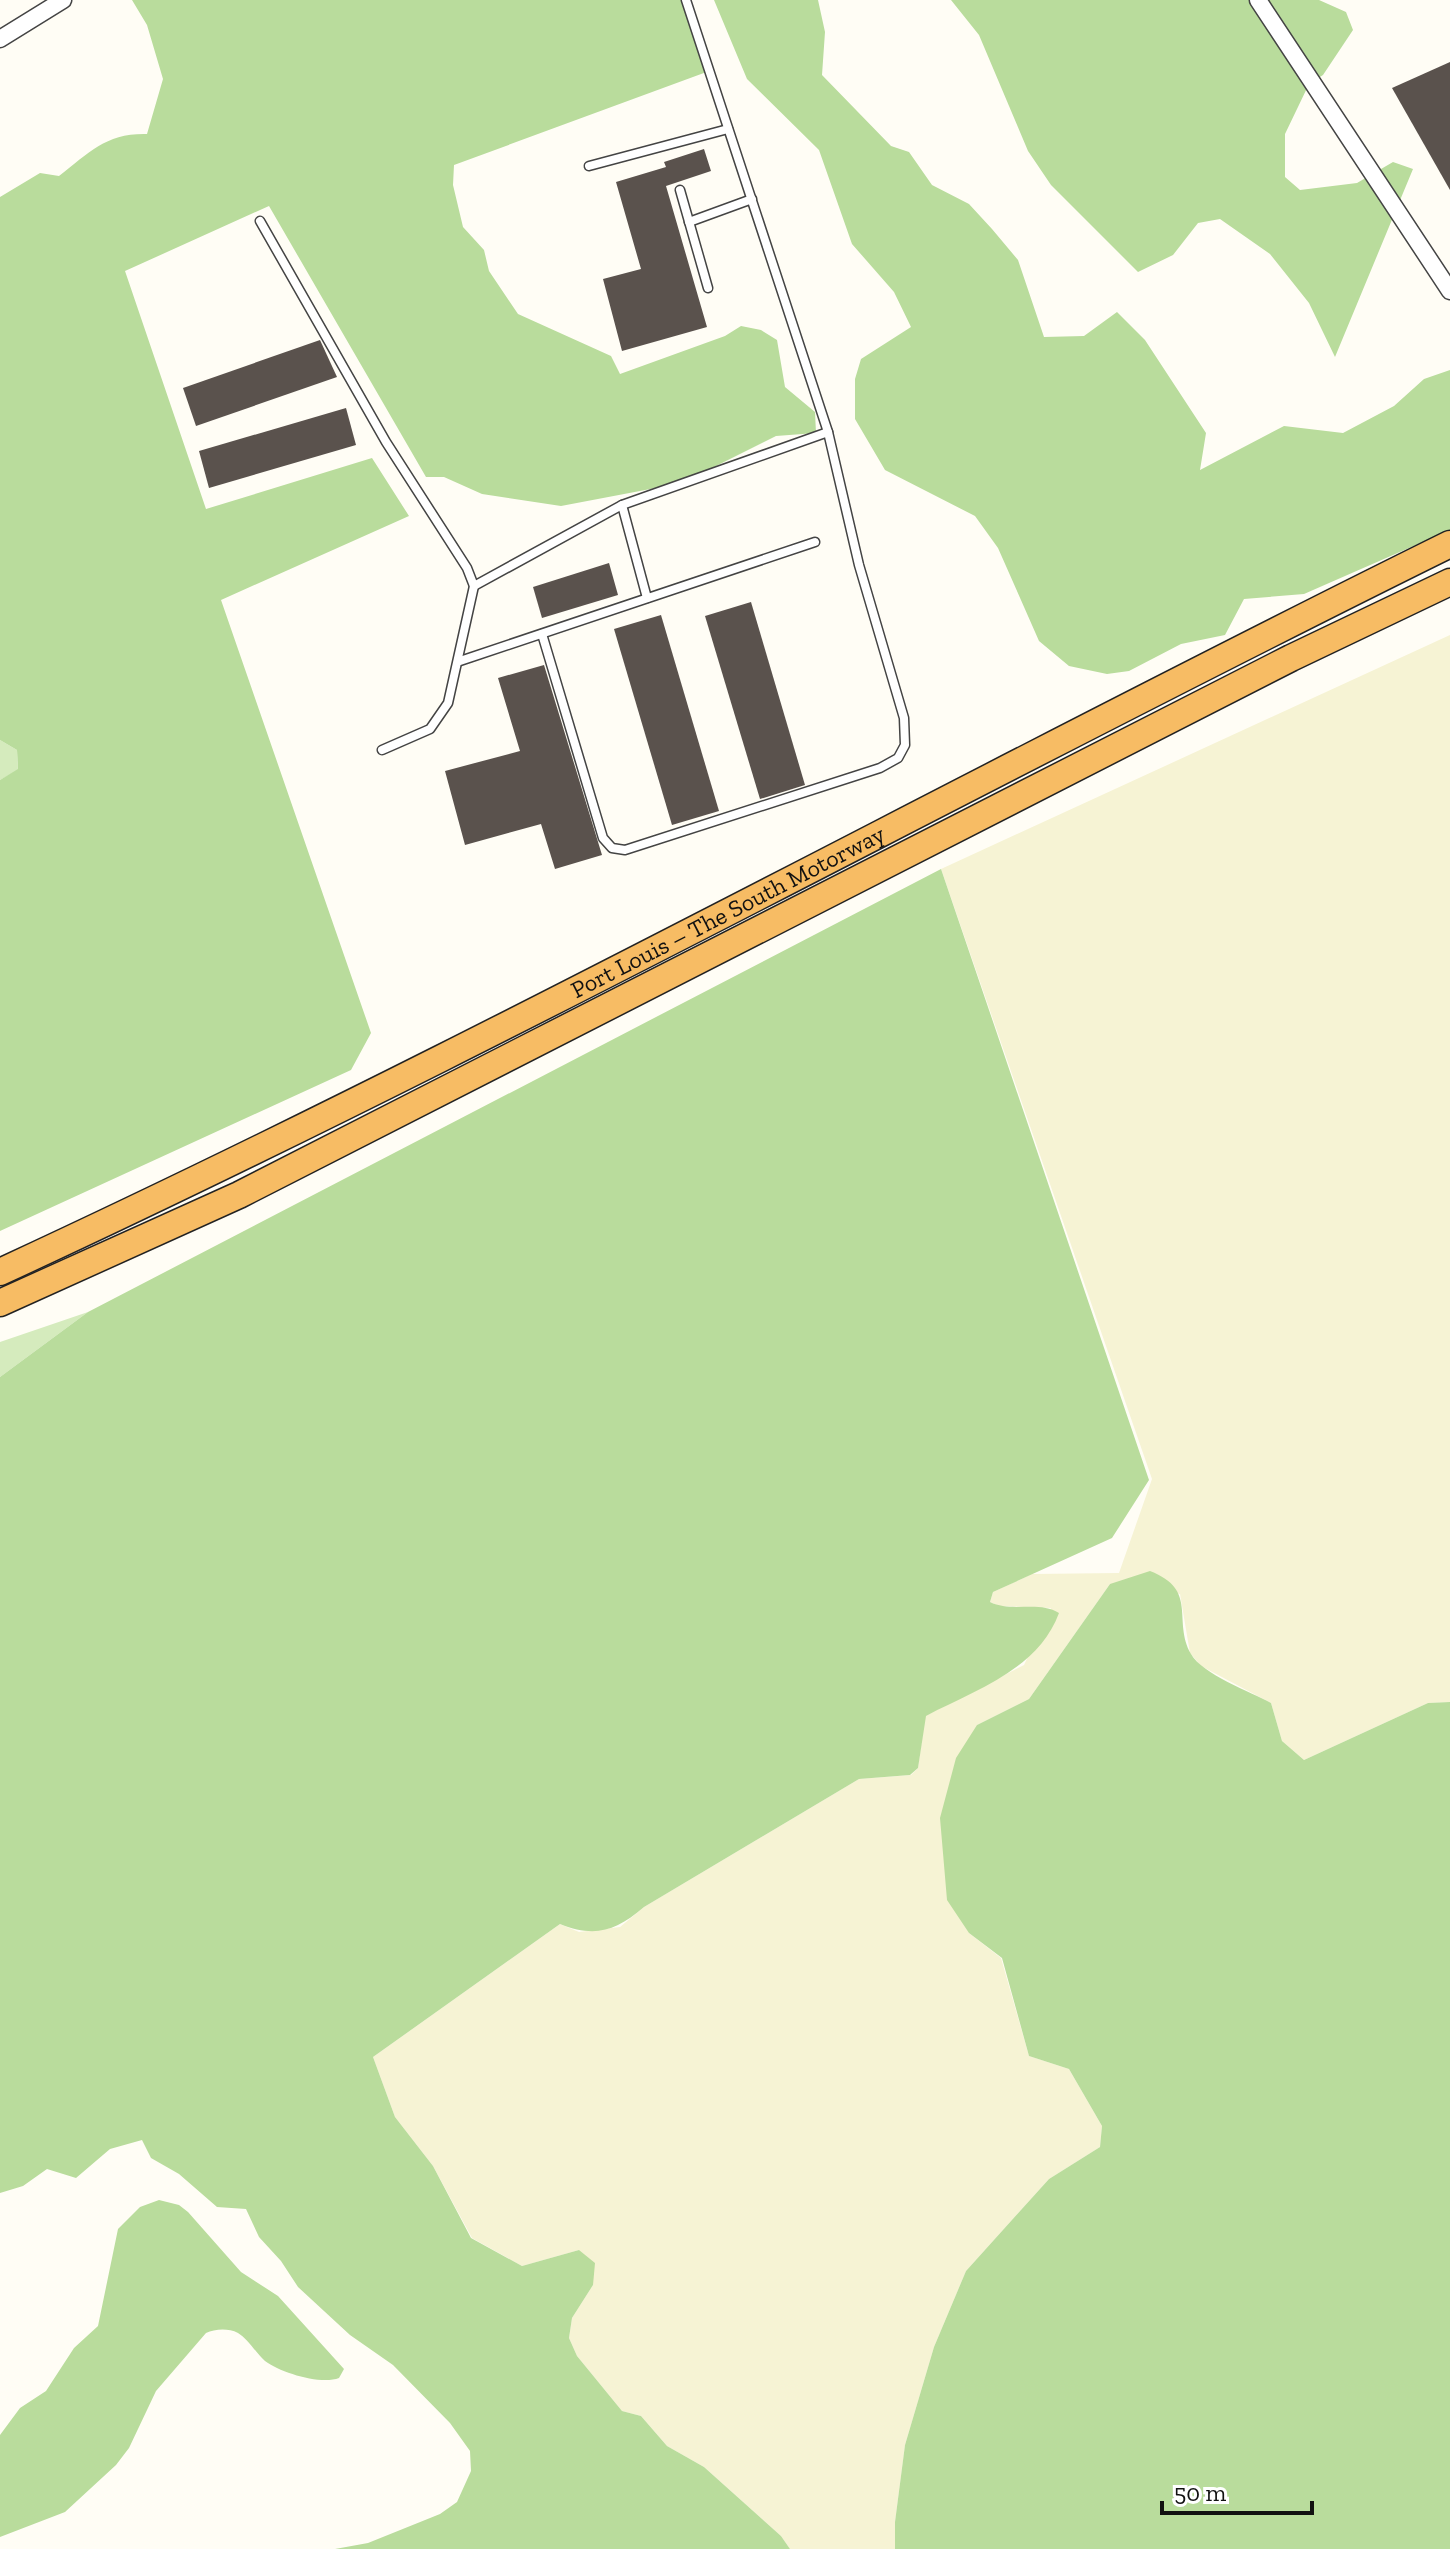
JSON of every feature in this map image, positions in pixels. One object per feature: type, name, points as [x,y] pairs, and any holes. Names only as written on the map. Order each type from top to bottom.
[{"type":"highway","name":"Port Louis – The South Motorway","points":[[0,1272],[236,1163],[759,899],[1183,677],[1450,544]]},
{"type":"highway","name":"Port Louis – The South Motorway","points":[[0,1303],[239,1195],[1291,658],[1450,582]]},
{"type":"street","points":[[0,39],[63,0]]},
{"type":"street","points":[[1258,0],[1450,291]]},
{"type":"lane","points":[[542,634],[603,838],[612,848],[625,850],[880,768],[898,758],[905,745],[904,718],[859,565],[828,432],[686,0]]},
{"type":"lane","points":[[589,166],[728,129]]},
{"type":"lane","points":[[680,190],[708,288]]},
{"type":"lane","points":[[689,222],[752,199]]},
{"type":"lane","points":[[260,221],[386,442],[467,568],[474,586],[460,661],[448,703],[430,729],[382,750]]},
{"type":"lane","points":[[474,586],[622,505],[828,432]]},
{"type":"lane","points":[[622,505],[647,598]]},
{"type":"lane","points":[[460,661],[815,542]]},
{"type":"shaded area","points":[[1450,635],[1450,1702],[1428,1703],[1304,1760],[1282,1741],[1271,1703],[1201,1666],[1190,1653],[1180,1594],[1110,1584],[1029,1699],[977,1725],[969,1933],[1001,1958],[1029,2056],[1069,2069],[1102,2126],[1100,2147],[1049,2179],[966,2271],[934,2347],[905,2445],[895,2522],[895,2549],[790,2549],[781,2536],[704,2467],[667,2446],[641,2416],[622,2411],[577,2356],[569,2338],[572,2318],[593,2285],[579,2250],[522,2266],[472,2238],[433,2166],[395,2117],[373,2057],[560,1924],[579,1932],[620,1927],[644,1907],[859,1779],[911,1775],[918,1768],[925,1716],[1024,1665],[1051,1608],[999,1606],[990,1602],[993,1592],[1032,1574],[1119,1573],[1152,1479],[941,869]]},
{"type":"green space","points":[[132,0],[681,0],[712,70],[454,165],[453,185],[463,227],[484,250],[489,271],[518,314],[611,356],[620,374],[725,336],[741,326],[761,330],[777,340],[785,387],[815,412],[816,433],[776,436],[682,483],[561,506],[482,494],[444,477],[426,477],[269,206],[125,271],[206,509],[372,458],[409,516],[221,600],[371,1033],[351,1070],[0,1231],[0,780],[18,769],[17,750],[0,740],[0,197],[40,173],[59,176],[109,141],[147,134],[163,79],[147,25]]},
{"type":"green space","points":[[714,0],[818,0],[825,32],[822,75],[891,146],[909,152],[932,185],[969,204],[992,229],[1018,260],[1044,337],[1084,336],[1117,312],[1145,340],[1206,433],[1200,470],[1284,426],[1343,433],[1394,406],[1424,379],[1450,370],[1450,530],[1304,594],[1244,599],[1225,635],[1181,644],[1129,671],[1107,674],[1069,666],[1039,641],[998,548],[975,516],[885,470],[855,419],[855,379],[861,359],[911,327],[894,292],[852,244],[819,150],[747,79]]},
{"type":"green space","points":[[951,0],[1319,0],[1346,12],[1353,30],[1323,75],[1309,84],[1285,134],[1285,177],[1300,190],[1357,183],[1393,162],[1413,169],[1335,357],[1309,303],[1270,254],[1220,219],[1198,223],[1173,255],[1138,272],[1051,185],[1028,151],[979,35]]},
{"type":"green space","points":[[0,740],[17,750],[18,770],[0,780]]},
{"type":"green space","points":[[941,869],[1149,1480],[1112,1538],[993,1592],[990,1602],[998,1605],[1043,1607],[1059,1613],[1049,1633],[1021,1664],[984,1687],[926,1716],[918,1768],[910,1775],[859,1779],[614,1927],[584,1931],[560,1924],[373,2057],[395,2117],[433,2166],[471,2238],[522,2266],[579,2250],[595,2263],[593,2285],[572,2318],[569,2338],[577,2356],[622,2411],[641,2416],[667,2446],[704,2467],[781,2536],[790,2549],[335,2549],[368,2543],[440,2514],[457,2502],[471,2471],[470,2451],[450,2423],[393,2365],[350,2335],[298,2287],[281,2261],[259,2237],[246,2209],[217,2207],[179,2174],[151,2158],[142,2140],[110,2149],[76,2178],[47,2169],[23,2186],[0,2193],[0,1377],[88,1312]]},
{"type":"green space","points":[[88,1312],[0,1377],[0,1342]]},
{"type":"green space","points":[[1150,1571],[1174,1587],[1179,1597],[1183,1629],[1191,1654],[1205,1669],[1271,1703],[1282,1741],[1304,1760],[1428,1703],[1450,1702],[1450,2549],[895,2549],[895,2522],[905,2445],[934,2347],[966,2271],[1049,2179],[1100,2147],[1102,2126],[1069,2069],[1029,2056],[1002,1958],[969,1933],[947,1900],[940,1818],[956,1758],[977,1725],[1029,1699],[1110,1584]]},
{"type":"green space","points":[[159,2200],[179,2205],[188,2212],[241,2272],[278,2296],[344,2369],[339,2378],[331,2380],[301,2377],[265,2361],[238,2333],[222,2330],[206,2333],[156,2391],[129,2448],[116,2465],[65,2512],[0,2537],[0,2435],[20,2408],[46,2391],[74,2348],[98,2326],[118,2229],[140,2207]]},
{"type":"building","points":[[1450,62],[1450,190],[1392,88]]},
{"type":"building","points":[[704,149],[711,171],[666,186],[707,327],[622,351],[603,279],[641,269],[616,182],[666,167],[664,162]]},
{"type":"building","points":[[320,340],[337,377],[196,426],[183,388]]},
{"type":"building","points":[[346,408],[356,445],[209,488],[199,451]]},
{"type":"building","points":[[609,563],[618,595],[542,618],[533,587]]},
{"type":"building","points":[[751,602],[805,785],[760,799],[705,616]]},
{"type":"building","points":[[661,615],[719,811],[672,825],[614,629]]},
{"type":"building","points":[[544,665],[602,855],[555,869],[541,824],[465,845],[445,771],[520,751],[498,678]]}]
